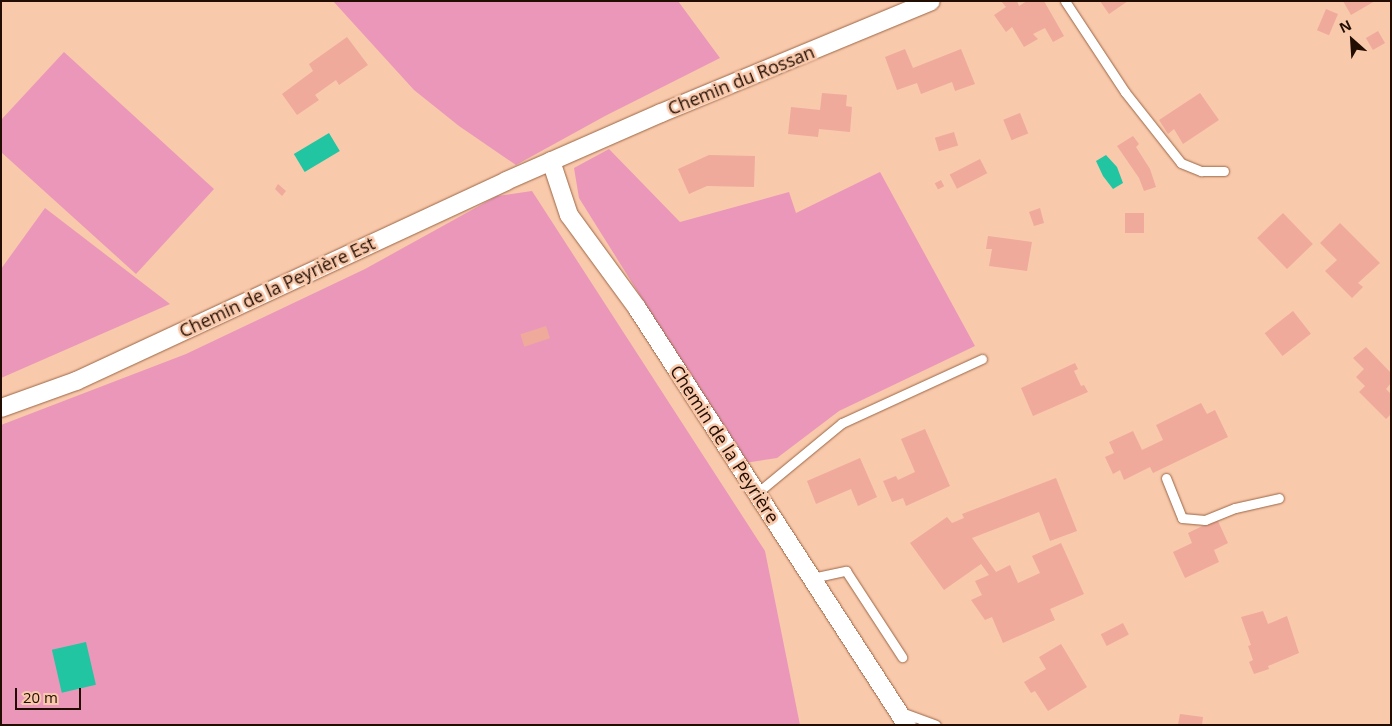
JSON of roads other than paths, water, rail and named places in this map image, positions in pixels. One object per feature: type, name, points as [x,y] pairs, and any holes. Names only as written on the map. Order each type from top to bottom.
[{"type":"street","name":"Chemin du Rossan","points":[[551,161],[661,113],[932,1]]},
{"type":"street","name":"Chemin de la Peyrière Est","points":[[1,408],[76,381],[551,161]]},
{"type":"street","name":"Chemin de la Peyrière","points":[[551,161],[569,215],[637,308],[902,718]]},
{"type":"lane","points":[[1065,1],[1125,92],[1180,163],[1201,171],[1224,171]]},
{"type":"lane","points":[[757,493],[842,423],[982,359]]},
{"type":"lane","points":[[1166,478],[1182,518],[1205,520],[1235,508],[1279,498]]},
{"type":"lane","points":[[812,578],[846,571],[902,657]]},
{"type":"lane","points":[[902,718],[936,725]]},
{"type":"water","points":[[329,133],[340,151],[305,172],[294,154]]},
{"type":"water","points":[[1106,155],[1117,167],[1123,183],[1113,189],[1103,176],[1096,161]]},
{"type":"water","points":[[86,642],[96,685],[62,693],[52,650]]}]
